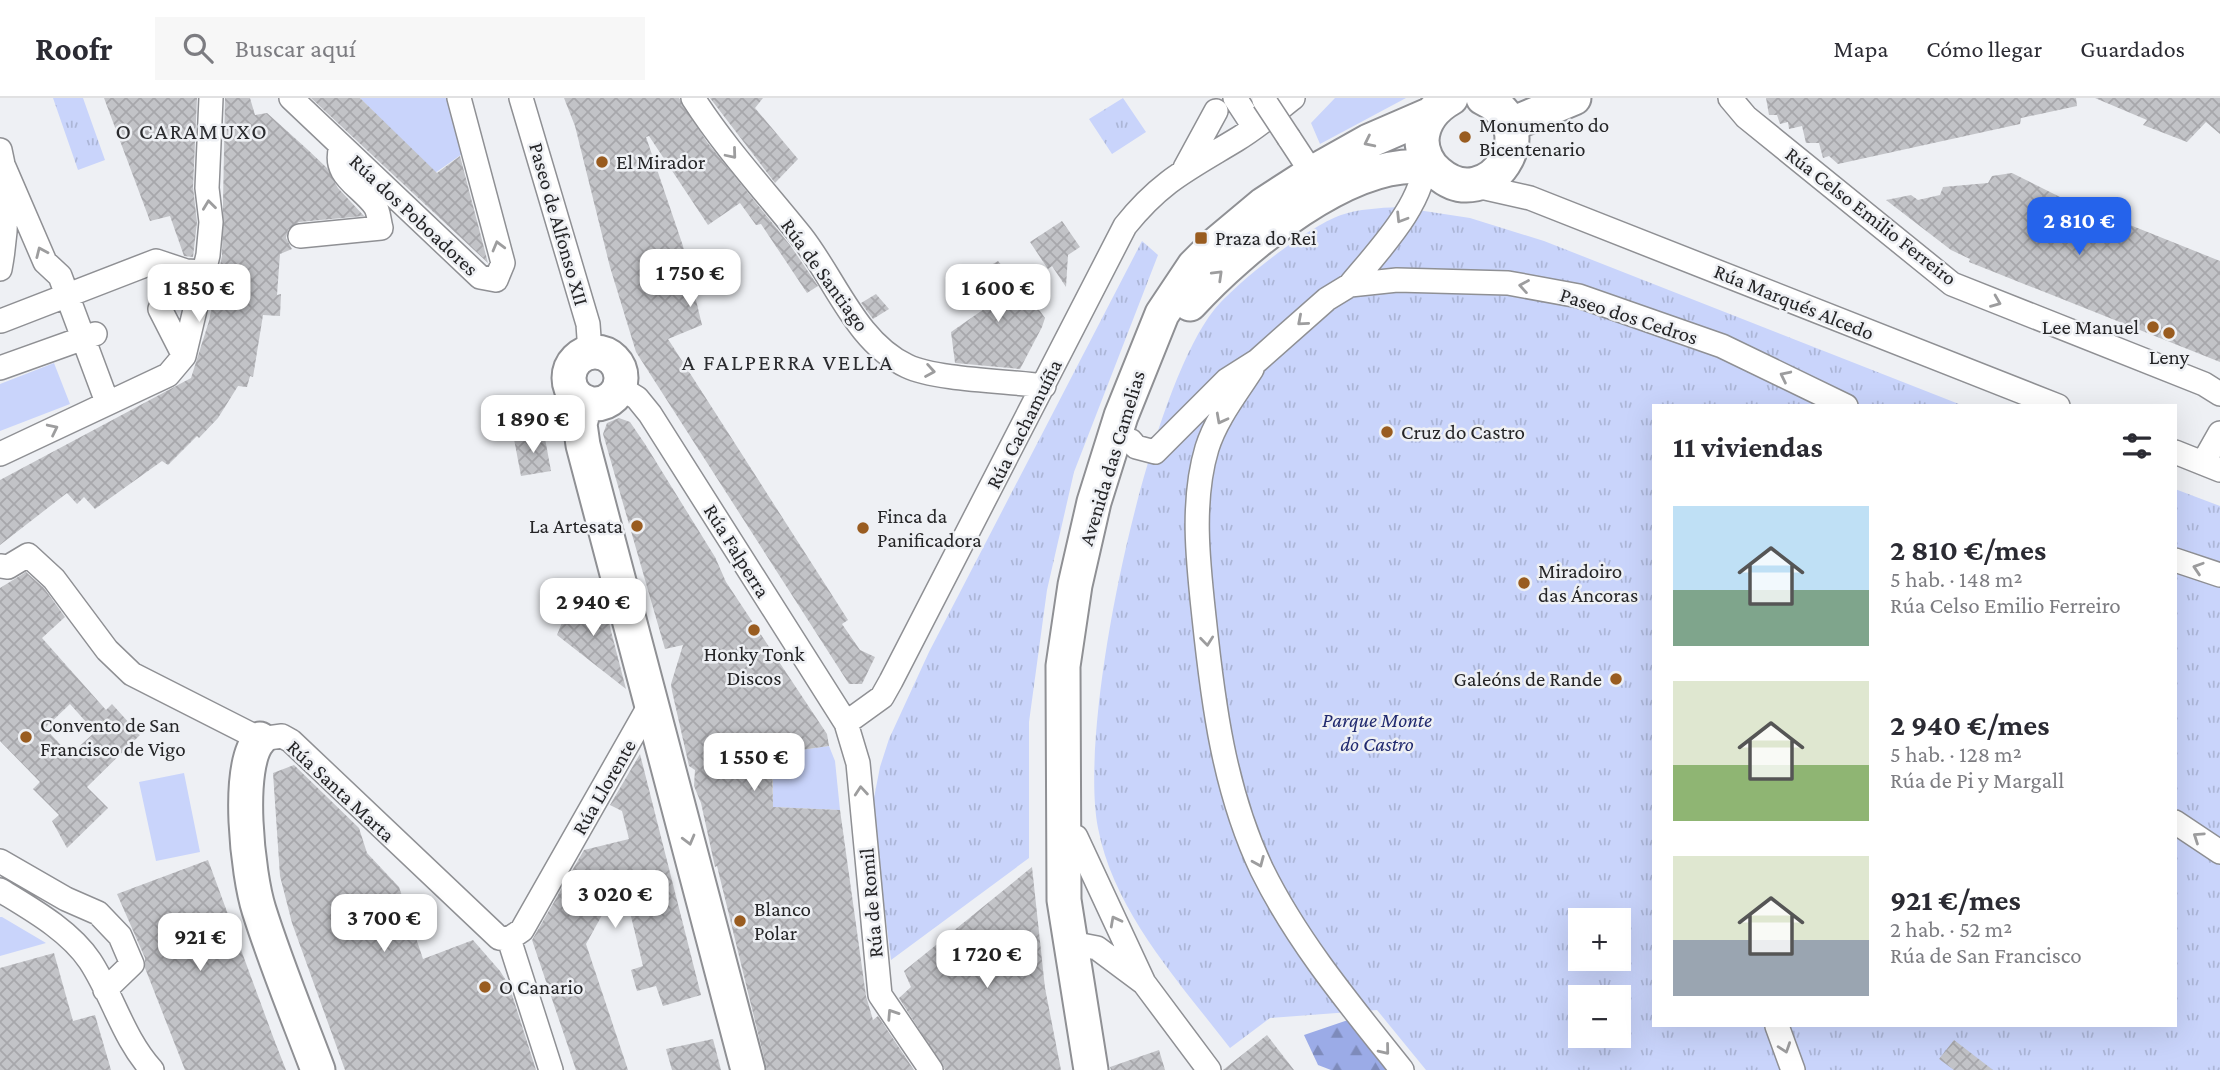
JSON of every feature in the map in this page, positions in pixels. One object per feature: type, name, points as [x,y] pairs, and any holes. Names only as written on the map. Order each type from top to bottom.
[{"type":"main road","points":[[1483,98],[1500,109],[1509,146]]},
{"type":"main road","points":[[1440,107],[1422,142],[1427,163],[1448,180],[1469,185],[1490,177],[1509,146],[1519,121],[1574,98]]},
{"type":"main road","name":"Avenida das Camelias","points":[[1091,1070],[1064,900],[1063,666],[1075,585],[1094,502],[1147,347],[1179,286],[1194,266],[1238,224],[1312,173],[1369,141],[1440,107]]},
{"type":"main road","name":"Avenida das Camelias","points":[[1071,943],[1082,910],[1076,837],[1078,681],[1090,599],[1120,473],[1152,382],[1177,327],[1189,305],[1220,272],[1278,226],[1339,187],[1388,167],[1427,163]]},
{"type":"main road","points":[[590,352],[605,353],[612,358],[620,371],[619,387],[615,394],[602,403],[586,402],[573,392],[569,376],[575,360],[590,352]]},
{"type":"main road","points":[[586,402],[580,424],[583,445],[748,1070]]},
{"type":"main road","points":[[260,739],[249,755],[246,817],[258,908],[318,1070]]},
{"type":"street","points":[[0,454],[168,375],[184,356],[211,222],[206,188],[211,98]]},
{"type":"street","name":"Rúa dos Poboadores","points":[[291,98],[480,277],[496,280],[503,263],[459,98]]},
{"type":"street","name":"Paseo de Alfonso XII","points":[[521,98],[588,324],[590,352]]},
{"type":"street","name":"Rúa de Santiago","points":[[694,98],[721,142],[803,239],[859,324],[881,350],[909,368],[1044,386]]},
{"type":"street","points":[[1235,98],[1245,134]]},
{"type":"street","name":"Rúa Cachamuíña","points":[[846,723],[882,697],[891,681],[1125,226],[1145,201],[1185,168],[1245,134],[1293,98]]},
{"type":"street","name":"Rúa Celso Emilio Ferreiro","points":[[1730,98],[1746,117],[1952,284],[2204,384],[2220,394]]},
{"type":"street","points":[[1264,99],[1312,173]]},
{"type":"street","points":[[1185,168],[1211,104],[1245,134]]},
{"type":"street","points":[[1509,146],[1516,182],[1530,198]]},
{"type":"street","points":[[300,236],[381,228],[376,208],[340,170],[337,158],[341,147]]},
{"type":"street","points":[[0,269],[5,241],[2,158]]},
{"type":"street","points":[[2,158],[45,262],[60,276],[90,336],[107,402]]},
{"type":"street","points":[[1131,441],[1136,447],[1155,452],[1227,380],[1258,361],[1327,299],[1350,285],[1387,240],[1416,194],[1427,163]]},
{"type":"street","name":"Rúa Marqués Alcedo","points":[[1469,185],[1499,188],[1530,198],[2053,404]]},
{"type":"street","points":[[1,321],[156,261],[186,271],[203,272]]},
{"type":"street","name":"Paseo dos Cedros","points":[[1350,285],[1445,280],[1508,284],[1579,296],[1722,346],[1842,404]]},
{"type":"street","points":[[160,309],[184,356]]},
{"type":"street","points":[[0,368],[90,336]]},
{"type":"street","points":[[1258,361],[1223,415],[1208,446],[1197,513],[1210,671],[1225,764],[1262,869],[1300,938],[1402,1070]]},
{"type":"street","name":"Rúa Falperra","points":[[619,387],[637,398],[650,414],[846,723]]},
{"type":"street","points":[[2177,453],[2211,466],[2220,433]]},
{"type":"street","name":"Rúa Santa Marta","points":[[0,566],[8,567],[28,555],[38,562],[79,609],[107,650],[132,674],[260,739],[282,736],[291,741],[492,935],[509,939]]},
{"type":"street","points":[[2177,561],[2220,575]]},
{"type":"street","name":"Rúa Llorente","points":[[509,939],[522,930],[651,704]]},
{"type":"street","name":"Rúa de Romil","points":[[846,723],[858,763],[880,995],[931,1070]]},
{"type":"street","points":[[2177,823],[2220,852]]},
{"type":"street","points":[[1076,837],[1144,982],[1209,1070]]},
{"type":"street","points":[[0,861],[66,899],[99,913],[120,936],[132,964],[105,990]]},
{"type":"street","points":[[0,890],[65,933],[89,960],[131,1041],[152,1070]]},
{"type":"street","points":[[509,939],[551,1070]]},
{"type":"street","points":[[1071,943],[1097,948],[1144,982]]},
{"type":"street","points":[[1777,1027],[1793,1070]]},
{"type":"green space","points":[[53,98],[83,98],[105,160],[78,170]]},
{"type":"green space","points":[[360,98],[448,98],[465,152],[435,173]]},
{"type":"green space","points":[[1123,98],[1146,132],[1112,154],[1089,119]]},
{"type":"green space","points":[[1335,98],[1406,98],[1320,144],[1311,123]]},
{"type":"green space","name":"Parque Monte do Castro","points":[[1398,207],[1470,218],[1544,241],[1959,404],[1652,404],[1652,1027],[2177,1027],[2177,490],[2220,506],[2220,1070],[1426,1070],[1377,1010],[1270,1018],[1230,1048],[1151,945],[1118,889],[1106,859],[1098,828],[1094,779],[1098,714],[1108,640],[1142,483],[1165,411],[1189,352],[1214,310],[1255,271],[1310,231],[1348,213]]},
{"type":"green space","points":[[1142,241],[1158,255],[1074,472],[1047,590],[1029,722],[1029,858],[891,960],[872,808],[889,739],[929,652]]},
{"type":"green space","points":[[54,363],[70,404],[0,431],[0,384]]},
{"type":"green space","points":[[829,746],[835,761],[840,810],[773,807],[773,771],[781,771],[779,753]]},
{"type":"green space","points":[[184,773],[200,852],[156,861],[139,782]]},
{"type":"green space","points":[[2,917],[46,943],[0,956]]},
{"type":"green space","points":[[1348,1020],[1390,1070],[1331,1070],[1318,1065],[1304,1035]]},
{"type":"building","points":[[104,98],[197,98],[193,187],[197,222],[193,257],[184,256],[170,216],[150,221]]},
{"type":"building","points":[[225,98],[250,98],[255,115],[267,113],[307,149],[327,168],[338,188],[364,216],[299,222],[288,230],[286,238],[292,249],[280,254],[277,295],[281,294],[280,316],[263,315],[253,377],[250,376],[247,387],[238,386],[218,418],[199,438],[197,436],[168,465],[162,461],[95,509],[84,497],[77,504],[67,493],[0,545],[0,480],[191,378],[209,321],[222,256]]},
{"type":"building","points":[[311,98],[360,98],[437,173],[460,156],[488,263]]},
{"type":"building","points":[[564,98],[679,98],[707,142],[790,245],[818,286],[807,293],[761,224],[756,225],[740,203],[708,225],[649,136],[646,137],[683,246],[702,325],[668,339],[848,620],[842,624],[860,650],[875,657],[862,684],[849,684],[636,352],[610,267],[575,126]]},
{"type":"building","points":[[710,98],[763,98],[755,108],[798,159],[775,183]]},
{"type":"building","points":[[1766,98],[2076,98],[2077,106],[2021,118],[2020,124],[1838,164],[1829,156],[1823,158],[1819,143],[1806,143],[1802,126],[1789,129],[1788,122],[1780,124],[1777,115],[1769,115]]},
{"type":"building","points":[[2095,98],[2220,98],[2220,134],[2206,122],[2187,142],[2143,125],[2147,120]]},
{"type":"building","points":[[2012,173],[2060,197],[2220,261],[2220,362],[1969,262],[1970,259],[1951,250],[1886,200],[1911,195],[1918,200],[1940,195],[1943,187],[1988,183],[1992,176]]},
{"type":"building","points":[[1062,221],[1080,247],[1068,255],[1066,287],[1052,266],[1048,269],[1030,242]]},
{"type":"building","points":[[998,261],[1045,318],[1042,327],[1020,369],[955,363],[951,332],[987,307],[972,276]]},
{"type":"building","points":[[876,294],[889,309],[873,319],[861,303]]},
{"type":"building","points":[[619,418],[630,422],[645,444],[715,557],[726,582],[827,734],[829,746],[772,754],[773,807],[840,810],[866,996],[873,1020],[878,1016],[914,1070],[767,1070],[701,803],[694,786],[695,770],[689,766],[672,691],[671,684],[683,645],[665,649],[603,434],[607,423]]},
{"type":"building","points":[[544,433],[551,471],[521,476],[514,439]]},
{"type":"building","name":"Convento de San Francisco de Vigo","points":[[26,572],[44,588],[65,617],[42,638],[106,710],[112,704],[140,735],[87,787],[108,808],[67,848],[52,821],[59,815],[33,789],[40,782],[0,741],[0,588]],"holes":[[[70,704],[95,732],[70,755],[45,728]]]},
{"type":"building","points":[[604,601],[626,689],[557,635],[567,610]]},
{"type":"building","points":[[640,754],[701,995],[663,1006],[656,986],[637,991],[631,970],[643,966],[622,879],[586,944],[628,1070],[576,1070],[532,940],[584,850],[629,839],[622,811],[610,805]]},
{"type":"building","points":[[294,765],[359,828],[367,853],[399,887],[423,959],[473,940],[500,971],[509,985],[536,1070],[345,1070],[292,923],[280,876],[273,773]]},
{"type":"building","points":[[208,860],[286,1070],[185,1070],[145,968],[145,958],[117,894]]},
{"type":"building","points":[[1032,867],[1045,988],[1061,1070],[945,1070],[899,998],[911,987],[904,971]]},
{"type":"building","points":[[54,953],[73,1021],[95,1015],[111,1070],[0,1070],[0,968]]},
{"type":"building","points":[[1267,1035],[1294,1070],[1223,1070]]},
{"type":"building","points":[[713,1039],[721,1070],[672,1070],[666,1049]]},
{"type":"building","points":[[1954,1040],[1993,1070],[1954,1070],[1939,1059]]},
{"type":"building","points":[[1159,1050],[1165,1070],[1111,1070],[1110,1067]]},
{"type":"place","name":"Monumento do Bicentenario","points":[[1465,137]]},
{"type":"place","name":"El Mirador","points":[[602,162]]},
{"type":"place","name":"Praza do Rei","points":[[1201,238]]},
{"type":"place","name":"Lee Manuel","points":[[2153,327]]},
{"type":"place","name":"Leny","points":[[2169,333]]},
{"type":"place","name":"Cruz do Castro","points":[[1387,432]]},
{"type":"place","name":"La Artesata","points":[[637,526]]},
{"type":"place","name":"Finca da Panificadora","points":[[863,528]]},
{"type":"place","name":"Miradoiro das Áncoras","points":[[1524,583]]},
{"type":"place","name":"Honky Tonk Discos","points":[[754,630]]},
{"type":"place","name":"Galeóns de Rande","points":[[1616,679]]},
{"type":"place","name":"Convento de San Francisco de Vigo","points":[[26,737]]},
{"type":"place","name":"Blanco Polar","points":[[740,921]]},
{"type":"place","name":"O Canario","points":[[485,987]]},
{"type":"district","name":"O CARAMUXO","points":[[192,131]]},
{"type":"district","name":"A FALPERRA VELLA","points":[[788,362]]}]
